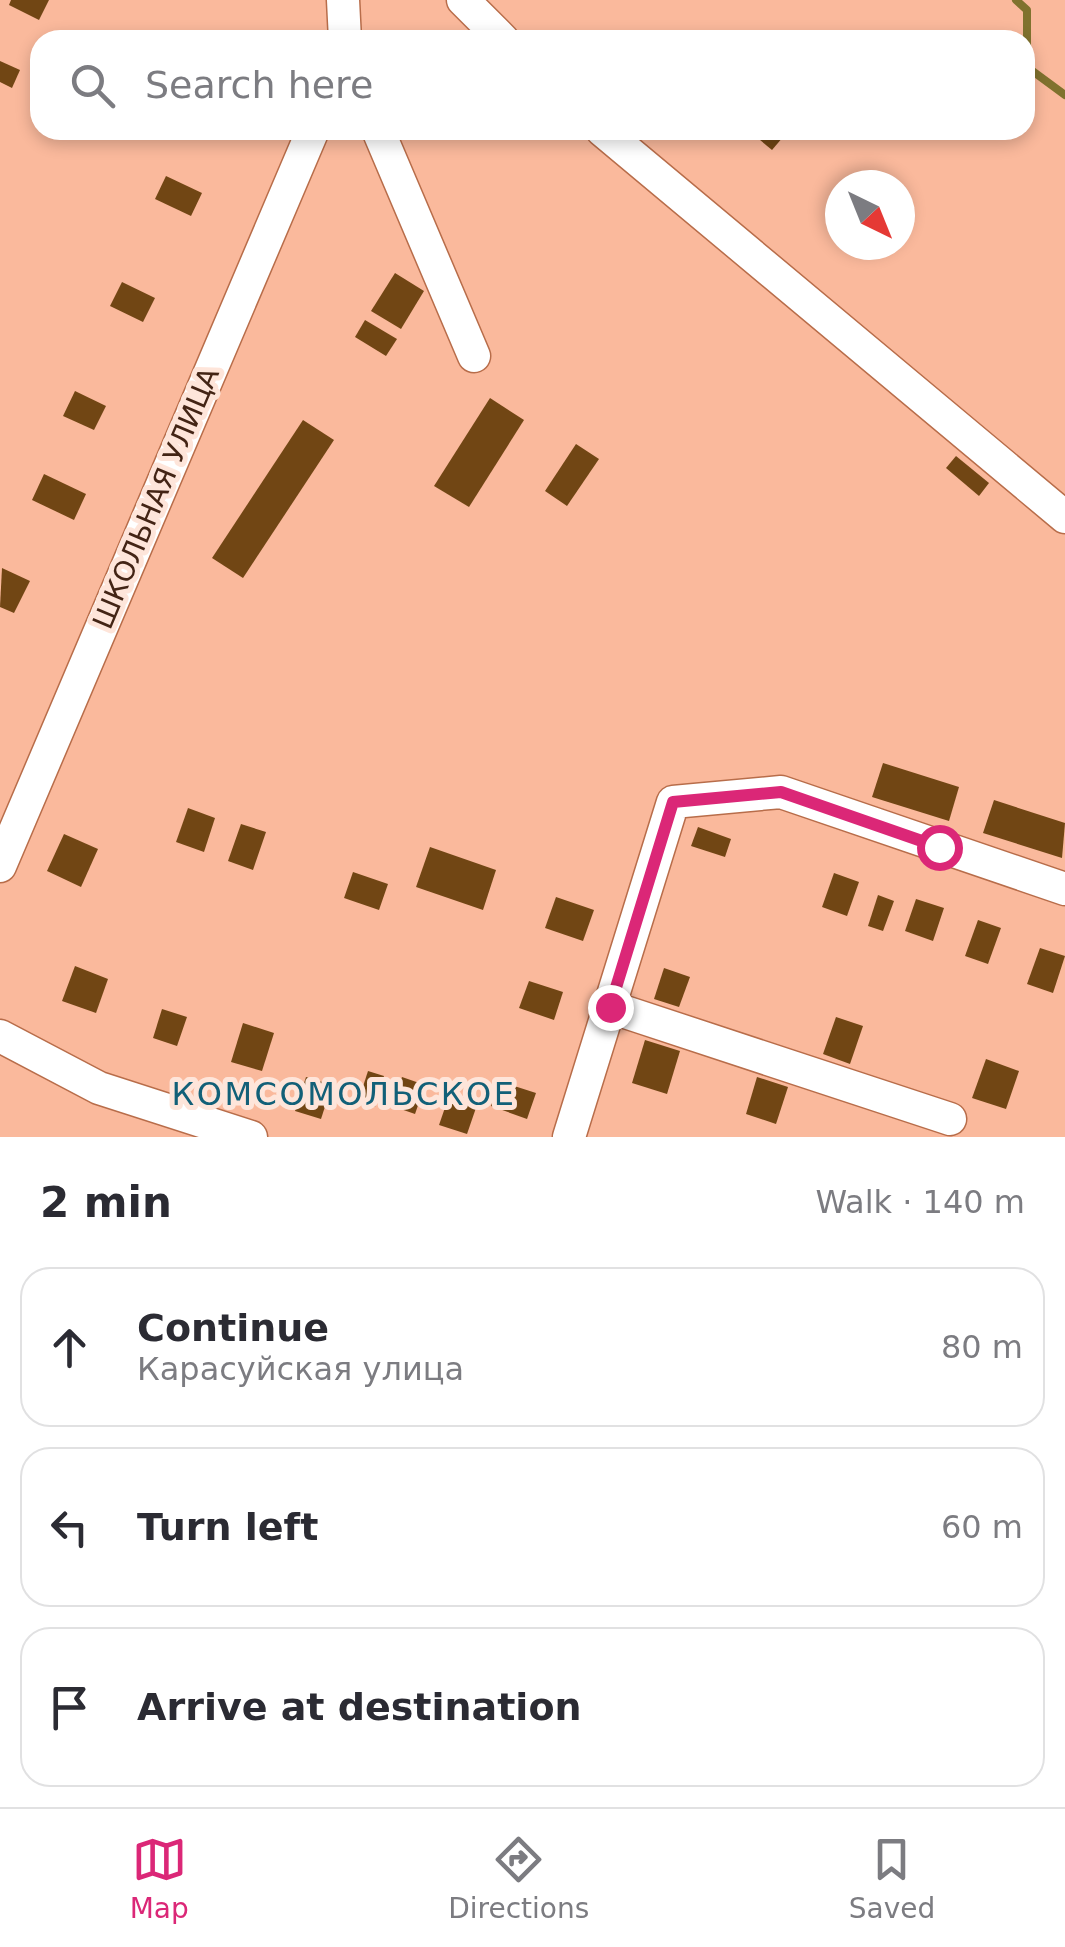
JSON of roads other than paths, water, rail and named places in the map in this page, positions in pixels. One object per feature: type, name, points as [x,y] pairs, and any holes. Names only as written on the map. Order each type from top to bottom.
[{"type":"street","points":[[344,0],[345,30]]},
{"type":"street","points":[[463,0],[492,30]]},
{"type":"street","name":"ШКОЛЬНАЯ УЛИЦА","points":[[0,866],[309,140]]},
{"type":"street","points":[[382,140],[474,356]]},
{"type":"street","points":[[614,140],[1065,517]]},
{"type":"street","points":[[569,1137],[673,802],[781,792],[1065,889]]},
{"type":"street","points":[[610,1007],[950,1119]]},
{"type":"street","points":[[0,1036],[98,1088],[251,1137]]},
{"type":"waterway","points":[[1016,0],[1027,10],[1027,30]]},
{"type":"waterway","points":[[1035,73],[1065,95]]},
{"type":"district","name":"КОМСОМОЛЬСКОЕ","points":[[344,1094]]}]
